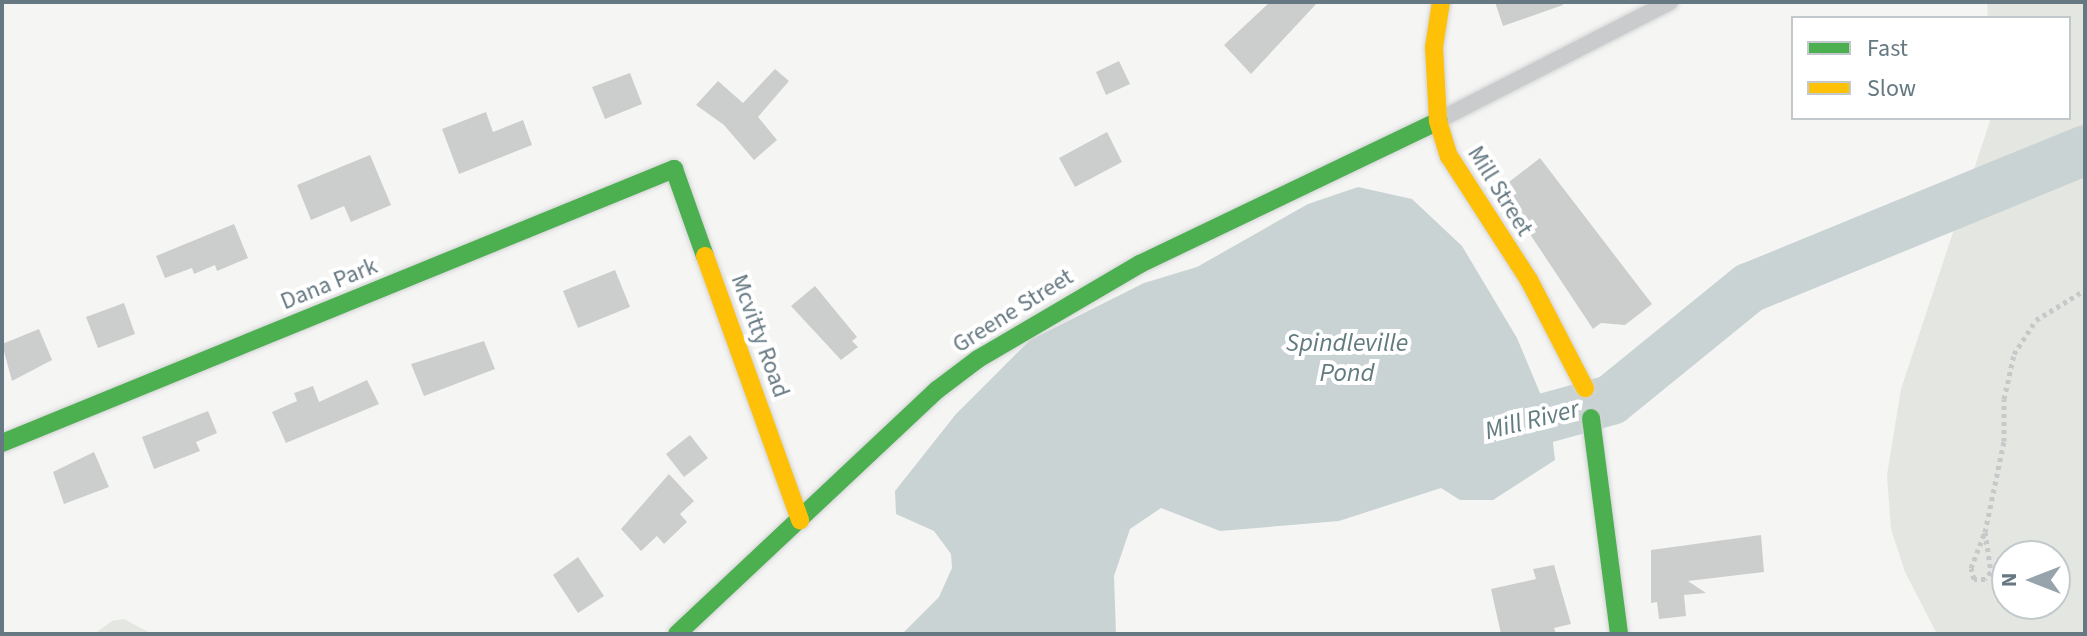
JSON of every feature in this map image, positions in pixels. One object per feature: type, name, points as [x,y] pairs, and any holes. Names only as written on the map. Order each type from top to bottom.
[{"type":"street","name":"Mill Street","points":[[1441,2],[1434,47],[1438,121],[1449,156],[1529,280],[1572,355],[1585,388]]},
{"type":"street","name":"Greene Street","points":[[677,634],[937,390],[1035,322],[1235,216],[1438,121]]},
{"type":"street","name":"Mcvitty Road","points":[[674,169],[800,520]]},
{"type":"street","name":"Dana Park","points":[[2,443],[674,169]]},
{"type":"street","points":[[1591,418],[1619,634]]},
{"type":"lane","points":[[1438,121],[1670,2]]},
{"type":"path","points":[[1985,532],[1991,572],[1985,579],[1974,579],[1971,568],[1985,532],[2004,441],[2007,380],[2020,341],[2036,320],[2085,290]]},
{"type":"shaded area","points":[[1987,2],[2085,2],[2085,634],[1937,634],[1905,572],[1891,529],[1887,475],[1901,389],[1990,120],[2071,120],[2071,16],[1988,16]]},
{"type":"shaded area","points":[[124,619],[152,634],[94,634],[112,621]]},
{"type":"water","name":"Spindleville Pond","points":[[1358,187],[1412,199],[1462,246],[1517,338],[1550,417],[1555,460],[1493,500],[1460,500],[1441,488],[1339,521],[1220,531],[1161,508],[1130,529],[1114,576],[1116,634],[902,634],[939,597],[952,568],[951,554],[934,531],[896,514],[895,491],[956,414],[1030,340],[1144,283],[1197,267],[1308,204]]},
{"type":"building","points":[[1270,2],[1318,2],[1251,74],[1224,45]]},
{"type":"building","points":[[1495,2],[1562,2],[1563,5],[1503,26]]},
{"type":"building","points":[[1119,61],[1130,84],[1106,95],[1096,72]]},
{"type":"building","points":[[775,69],[789,81],[758,117],[777,140],[754,160],[724,125],[696,105],[718,81],[743,103]]},
{"type":"building","points":[[630,73],[642,104],[605,119],[592,87]]},
{"type":"building","points":[[486,112],[493,132],[523,120],[532,145],[459,174],[442,129]]},
{"type":"building","points":[[1107,132],[1122,162],[1075,187],[1059,158]]},
{"type":"building","points":[[370,155],[391,205],[351,222],[344,206],[311,220],[297,185]]},
{"type":"building","points":[[1540,158],[1652,304],[1625,325],[1601,323],[1593,329],[1500,189]]},
{"type":"building","points":[[234,224],[248,258],[217,271],[215,265],[194,274],[192,268],[165,278],[156,256]]},
{"type":"building","points":[[615,270],[630,307],[578,328],[563,291]]},
{"type":"building","points":[[815,286],[857,337],[852,341],[858,347],[841,360],[791,306]]},
{"type":"building","points":[[124,303],[135,334],[98,348],[86,317]]},
{"type":"building","points":[[39,329],[52,360],[12,381],[2,344]]},
{"type":"building","points":[[484,341],[495,369],[424,396],[411,364]]},
{"type":"building","points":[[367,380],[379,404],[286,443],[272,412],[297,401],[294,393],[313,386],[319,402]]},
{"type":"building","points":[[208,411],[217,433],[196,442],[200,451],[154,469],[142,437]]},
{"type":"building","points":[[690,435],[708,458],[684,477],[666,454]]},
{"type":"building","points":[[94,452],[109,487],[64,504],[53,472]]},
{"type":"building","points":[[669,474],[694,501],[680,514],[687,522],[664,544],[657,536],[641,551],[621,529]]},
{"type":"building","points":[[1761,535],[1764,572],[1688,581],[1706,593],[1684,595],[1686,616],[1659,619],[1657,602],[1651,603],[1651,550]]},
{"type":"building","points":[[578,557],[604,596],[578,613],[553,575]]},
{"type":"building","points":[[1554,565],[1571,624],[1554,628],[1556,634],[1501,634],[1491,589],[1536,579],[1533,569]]},
{"type":"waterway","name":"Mill River","points":[[1484,435],[1611,400],[1749,288],[2085,150]]},
{"type":"traffic: fast","points":[[677,634],[937,390],[978,359],[1140,264],[1438,121]]},
{"type":"traffic: fast","points":[[2,443],[674,169],[705,256]]},
{"type":"traffic: fast","points":[[1591,418],[1619,634]]},
{"type":"traffic: slow","points":[[1441,2],[1434,47],[1438,121],[1449,156],[1529,280],[1585,388]]},
{"type":"traffic: slow","points":[[705,256],[800,520]]}]
